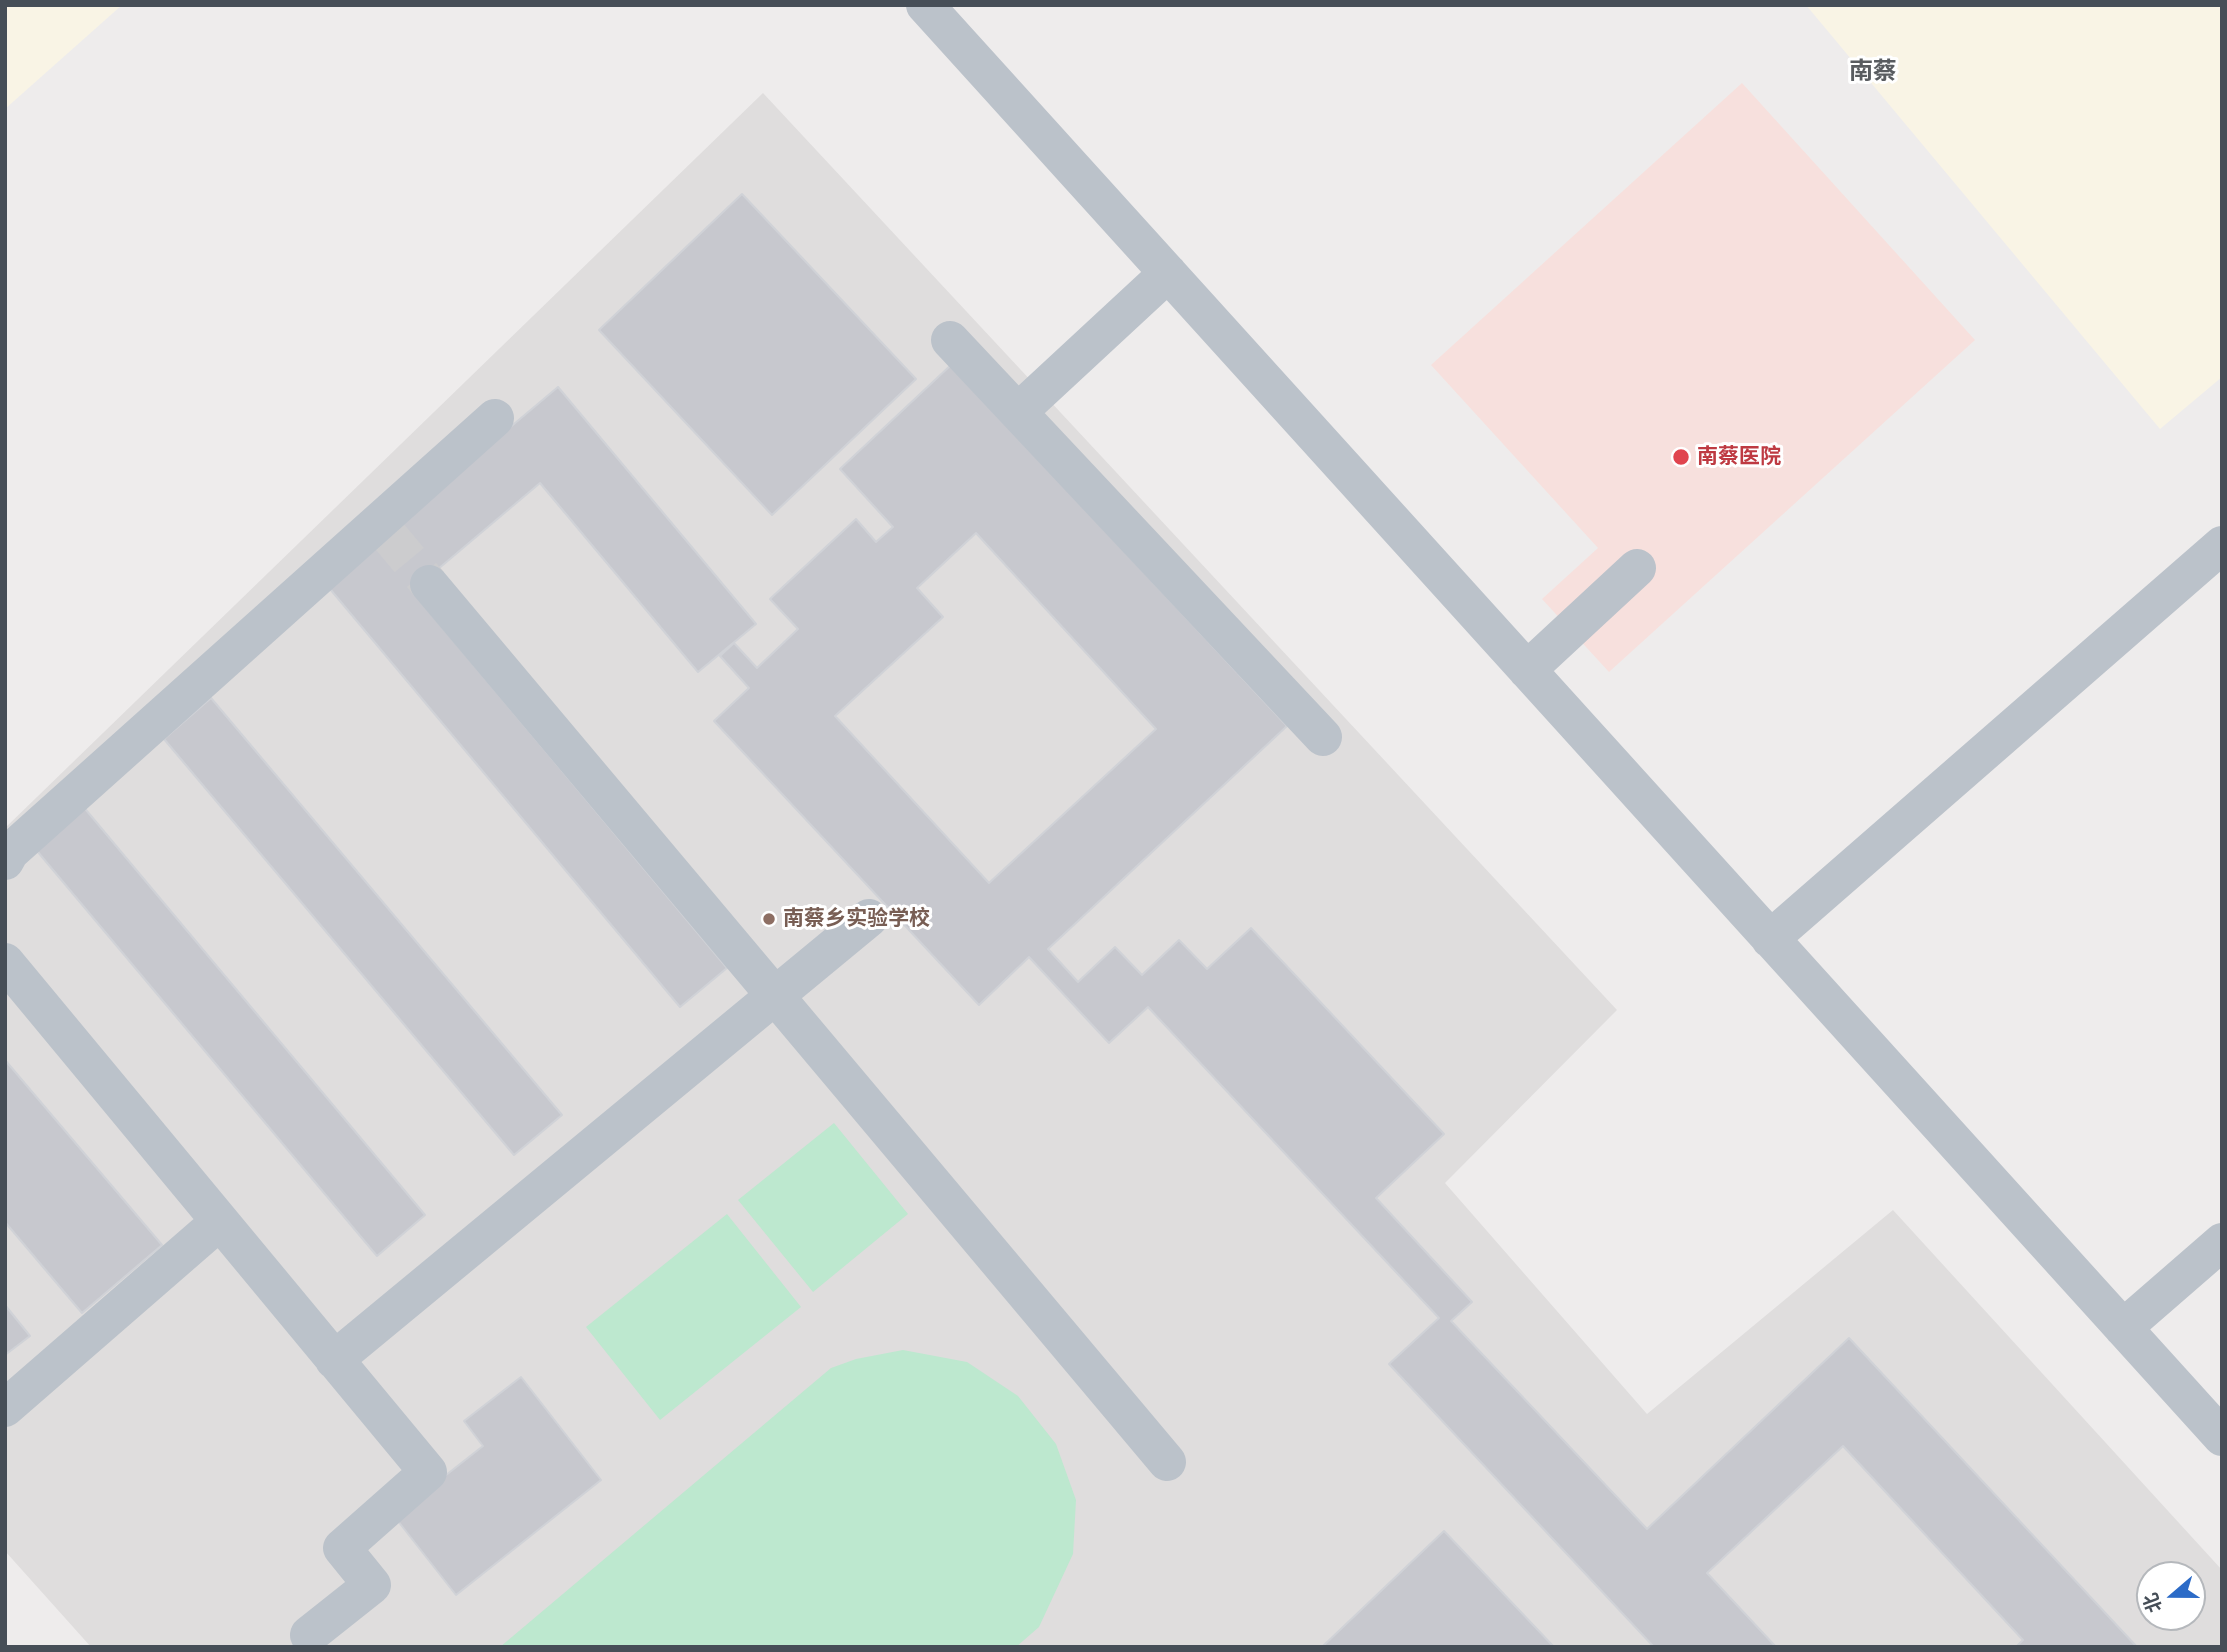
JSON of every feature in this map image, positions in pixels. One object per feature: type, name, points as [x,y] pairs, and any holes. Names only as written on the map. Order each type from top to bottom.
[{"type":"street","points":[[925,5],[2222,1437]]},
{"type":"street","points":[[1018,412],[1168,273]]},
{"type":"street","points":[[950,340],[1323,737]]},
{"type":"street","points":[[5,860],[10,852],[381,526],[495,418]]},
{"type":"street","points":[[1770,939],[2222,545]]},
{"type":"street","points":[[1527,670],[1637,568]]},
{"type":"street","points":[[429,584],[1167,1462]]},
{"type":"street","points":[[334,1360],[869,918]]},
{"type":"street","points":[[5,962],[428,1472],[342,1548],[372,1585],[309,1634]]},
{"type":"street","points":[[5,1408],[219,1222]]},
{"type":"street","points":[[2123,1328],[2222,1242]]},
{"type":"shaded area","points":[[5,5],[122,5],[5,109]]},
{"type":"shaded area","points":[[1806,5],[2222,5],[2222,377],[2160,429]]},
{"type":"shaded area","name":"南蔡医院","points":[[1742,83],[1975,340],[1609,672],[1542,599],[1598,548],[1431,365]]},
{"type":"shaded area","name":"南蔡乡实验学校","points":[[763,93],[1617,1010],[1445,1183],[1647,1414],[1893,1210],[2222,1570],[2222,1647],[91,1647],[5,1551],[5,828]]},
{"type":"green space","points":[[834,1123],[908,1214],[813,1292],[738,1200]]},
{"type":"green space","points":[[727,1214],[801,1307],[660,1420],[586,1327]]},
{"type":"green space","points":[[903,1350],[967,1362],[1018,1396],[1056,1444],[1076,1500],[1073,1554],[1039,1627],[1016,1647],[500,1647],[831,1368],[856,1359]]},
{"type":"building","points":[[742,194],[916,379],[772,515],[599,330]]},
{"type":"building","points":[[951,365],[1287,726],[1048,949],[1078,982],[1115,947],[1142,975],[1179,940],[1207,969],[1251,928],[1444,1134],[1376,1198],[1472,1302],[1451,1321],[1647,1529],[1849,1338],[2137,1647],[2016,1647],[2023,1640],[1843,1446],[1707,1573],[1776,1647],[1654,1647],[1389,1364],[1439,1318],[1148,1007],[1109,1043],[1029,957],[979,1005],[714,721],[749,688],[720,656],[734,643],[757,668],[798,629],[770,599],[856,519],[876,542],[893,527],[840,469]],"holes":[[[976,533],[1156,729],[989,883],[835,716],[943,617],[917,588]]]},
{"type":"building","points":[[558,387],[756,624],[698,672],[540,483],[412,591],[727,968],[680,1007],[325,583]]},
{"type":"building","points":[[211,698],[562,1115],[514,1155],[164,739]]},
{"type":"building","points":[[76,798],[425,1215],[377,1256],[27,839]]},
{"type":"building","points":[[5,1060],[162,1245],[82,1313],[5,1222]]},
{"type":"building","points":[[5,1305],[30,1336],[5,1355]]},
{"type":"building","points":[[521,1377],[601,1480],[456,1595],[394,1516],[483,1446],[464,1421]]},
{"type":"building","points":[[1444,1531],[1554,1647],[1322,1647]]},
{"type":"tunnel","points":[[385,531],[429,584]]},
{"type":"place","name":"南蔡医院","points":[[1681,457]]},
{"type":"place","name":"南蔡乡实验学校","points":[[769,919]]},
{"type":"district","name":"南蔡","points":[[1873,73]]}]
